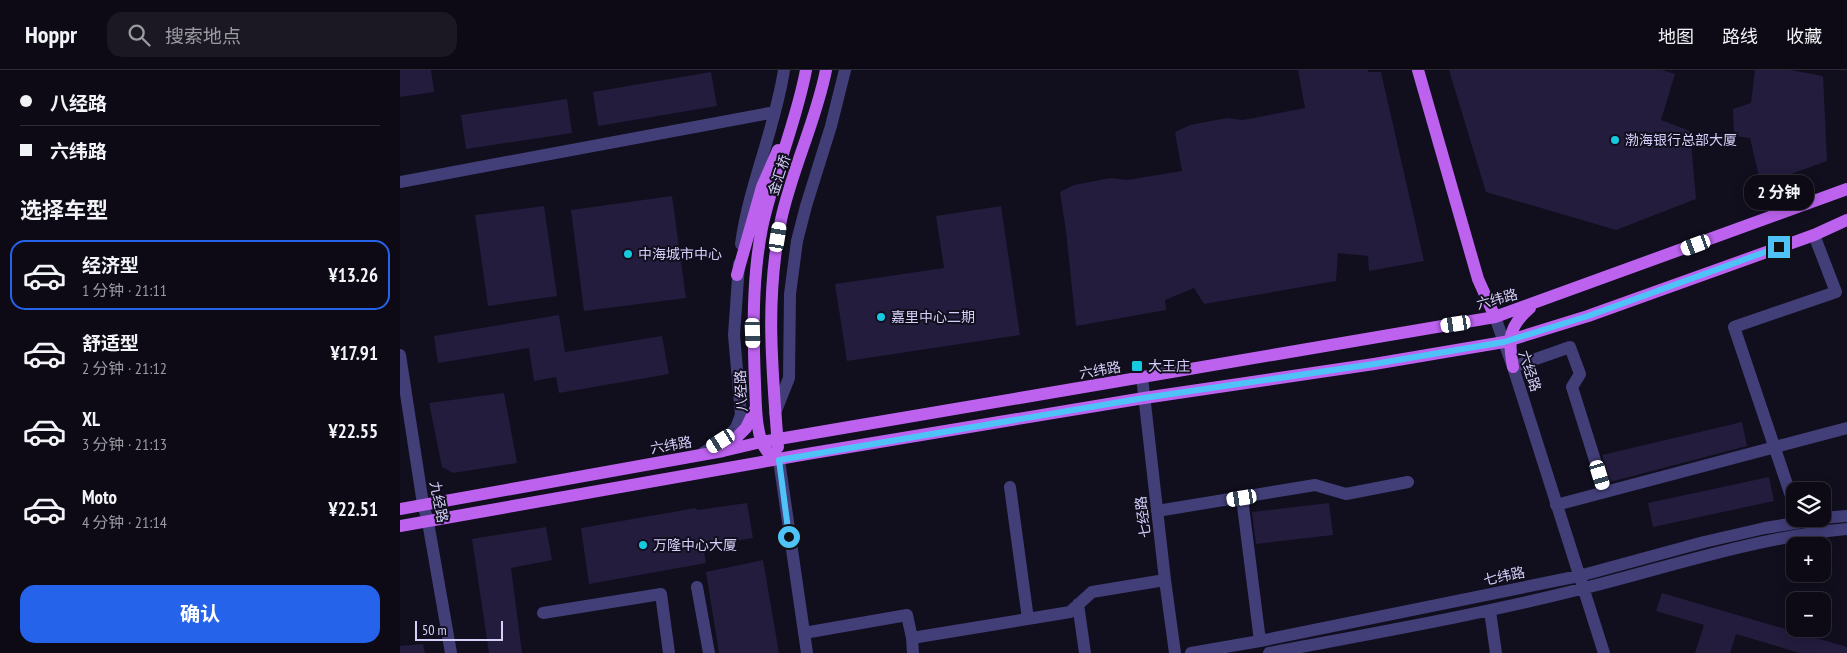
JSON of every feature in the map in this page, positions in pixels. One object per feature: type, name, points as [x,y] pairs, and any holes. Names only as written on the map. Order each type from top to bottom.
[{"type":"main road","name":"金汇桥","points":[[752,252],[791,128],[806,70]]},
{"type":"main road","name":"金汇桥","points":[[775,413],[771,353],[772,291],[782,218],[817,108],[826,70]]},
{"type":"main road","name":"六经路","points":[[1418,70],[1478,279],[1495,317]]},
{"type":"main road","name":"六纬路","points":[[400,509],[723,451],[777,439],[1495,317],[1536,304],[1847,189]]},
{"type":"main road","points":[[400,526],[1144,398],[1365,365],[1507,341],[1597,312],[1814,235],[1847,220]]},
{"type":"main road","points":[[737,275],[752,252]]},
{"type":"main road","name":"八经路","points":[[752,252],[756,407],[761,442]]},
{"type":"main road","points":[[1507,341],[1516,323],[1536,304]]},
{"type":"main road","points":[[723,451],[746,428],[756,407]]},
{"type":"main road","points":[[775,413],[779,460]]},
{"type":"main road","points":[[761,442],[767,451],[779,460]]},
{"type":"street","points":[[699,455],[728,438],[736,428],[740,415],[734,335],[737,275],[741,242],[752,191],[780,95],[784,70]]},
{"type":"street","points":[[775,413],[789,378],[790,294],[797,241],[831,126],[845,70]]},
{"type":"street","points":[[400,182],[775,112]]},
{"type":"street","points":[[1787,482],[1734,326],[1836,292],[1814,235]]},
{"type":"street","name":"六经路","points":[[1495,317],[1507,341],[1513,367],[1556,505],[1574,561],[1582,575]]},
{"type":"street","points":[[1513,367],[1570,347],[1580,374],[1572,387],[1605,492]]},
{"type":"street","name":"九经路","points":[[400,356],[423,504],[428,522],[451,653]]},
{"type":"street","name":"七经路","points":[[1142,378],[1175,653]]},
{"type":"street","points":[[1556,505],[1847,428]]},
{"type":"street","points":[[779,460],[807,653]]},
{"type":"street","points":[[1157,511],[1315,485],[1346,494],[1408,482]]},
{"type":"street","points":[[1010,487],[1028,618]]},
{"type":"street","points":[[1242,498],[1260,641]]},
{"type":"street","name":"七纬路","points":[[1831,518],[1847,516]]},
{"type":"street","name":"七纬路","points":[[1191,653],[1260,641],[1582,575],[1704,542],[1786,523]]},
{"type":"street","points":[[1269,653],[1284,652],[1490,611],[1583,589],[1756,543],[1827,530],[1847,529]]},
{"type":"street","points":[[1604,653],[1583,589],[1582,575],[1605,583]]},
{"type":"street","points":[[912,638],[1070,612],[1092,592],[1165,580]]},
{"type":"street","points":[[698,587],[709,653]]},
{"type":"street","points":[[543,613],[661,594],[669,653]]},
{"type":"street","points":[[1078,604],[1085,653]]},
{"type":"street","points":[[1490,611],[1496,653]]},
{"type":"street","points":[[804,633],[907,615],[914,653]]},
{"type":"building","points":[[400,70],[431,70],[434,92],[400,97]]},
{"type":"building","points":[[1298,70],[1368,70],[1368,72],[1381,72],[1424,261],[1369,271],[1368,256],[1338,253],[1336,281],[1204,304],[1194,288],[1165,300],[1166,310],[1076,326],[1060,192],[1074,185],[1111,178],[1127,180],[1182,171],[1175,132],[1190,125],[1227,118],[1243,120],[1305,108]]},
{"type":"building","points":[[1449,70],[1662,70],[1675,74],[1661,120],[1690,131],[1696,199],[1616,230],[1486,192]]},
{"type":"building","points":[[1755,70],[1790,70],[1823,76],[1827,161],[1761,185],[1750,138],[1734,136],[1733,109],[1751,103]]},
{"type":"building","points":[[711,72],[717,106],[598,126],[593,92]]},
{"type":"building","points":[[567,99],[572,133],[466,149],[461,115]]},
{"type":"building","name":"中海城市中心","points":[[672,196],[686,298],[584,311],[571,210]]},
{"type":"building","points":[[544,206],[557,296],[488,306],[475,215]]},
{"type":"building","points":[[1001,206],[1020,335],[847,361],[835,284],[944,268],[936,216]]},
{"type":"building","points":[[559,315],[565,352],[662,336],[669,374],[559,393],[556,377],[534,381],[529,348],[438,363],[434,336]]},
{"type":"building","points":[[504,393],[517,463],[453,473],[442,467],[429,403]]},
{"type":"building","points":[[1742,422],[1747,446],[1610,482],[1602,455]]},
{"type":"building","points":[[1769,477],[1774,501],[1653,527],[1648,503]]},
{"type":"building","name":"万隆中心大厦","points":[[747,503],[753,538],[703,546],[706,563],[589,584],[581,528],[696,508],[697,510]]},
{"type":"building","points":[[1329,503],[1333,535],[1256,544],[1252,512]]},
{"type":"building","points":[[546,527],[552,560],[511,568],[522,653],[489,653],[472,539]]},
{"type":"building","points":[[763,560],[779,653],[719,653],[706,572]]},
{"type":"building","points":[[1662,593],[1786,629],[1786,637],[1813,637],[1847,647],[1847,653],[1800,653],[1736,634],[1730,653],[1695,653],[1704,625],[1656,611]]},
{"type":"building","points":[[423,644],[425,653],[400,653],[400,646]]},
{"type":"place","name":"渤海银行总部大厦","points":[[1615,140]]},
{"type":"place","name":"中海城市中心","points":[[628,254]]},
{"type":"place","name":"嘉里中心二期","points":[[881,317]]},
{"type":"place","name":"大王庄","points":[[1137,366]]},
{"type":"place","name":"万隆中心大厦","points":[[643,545]]},
{"type":"route","points":[[789,537],[779,460],[1144,398],[1374,364],[1504,342],[1588,316],[1779,247]]}]
